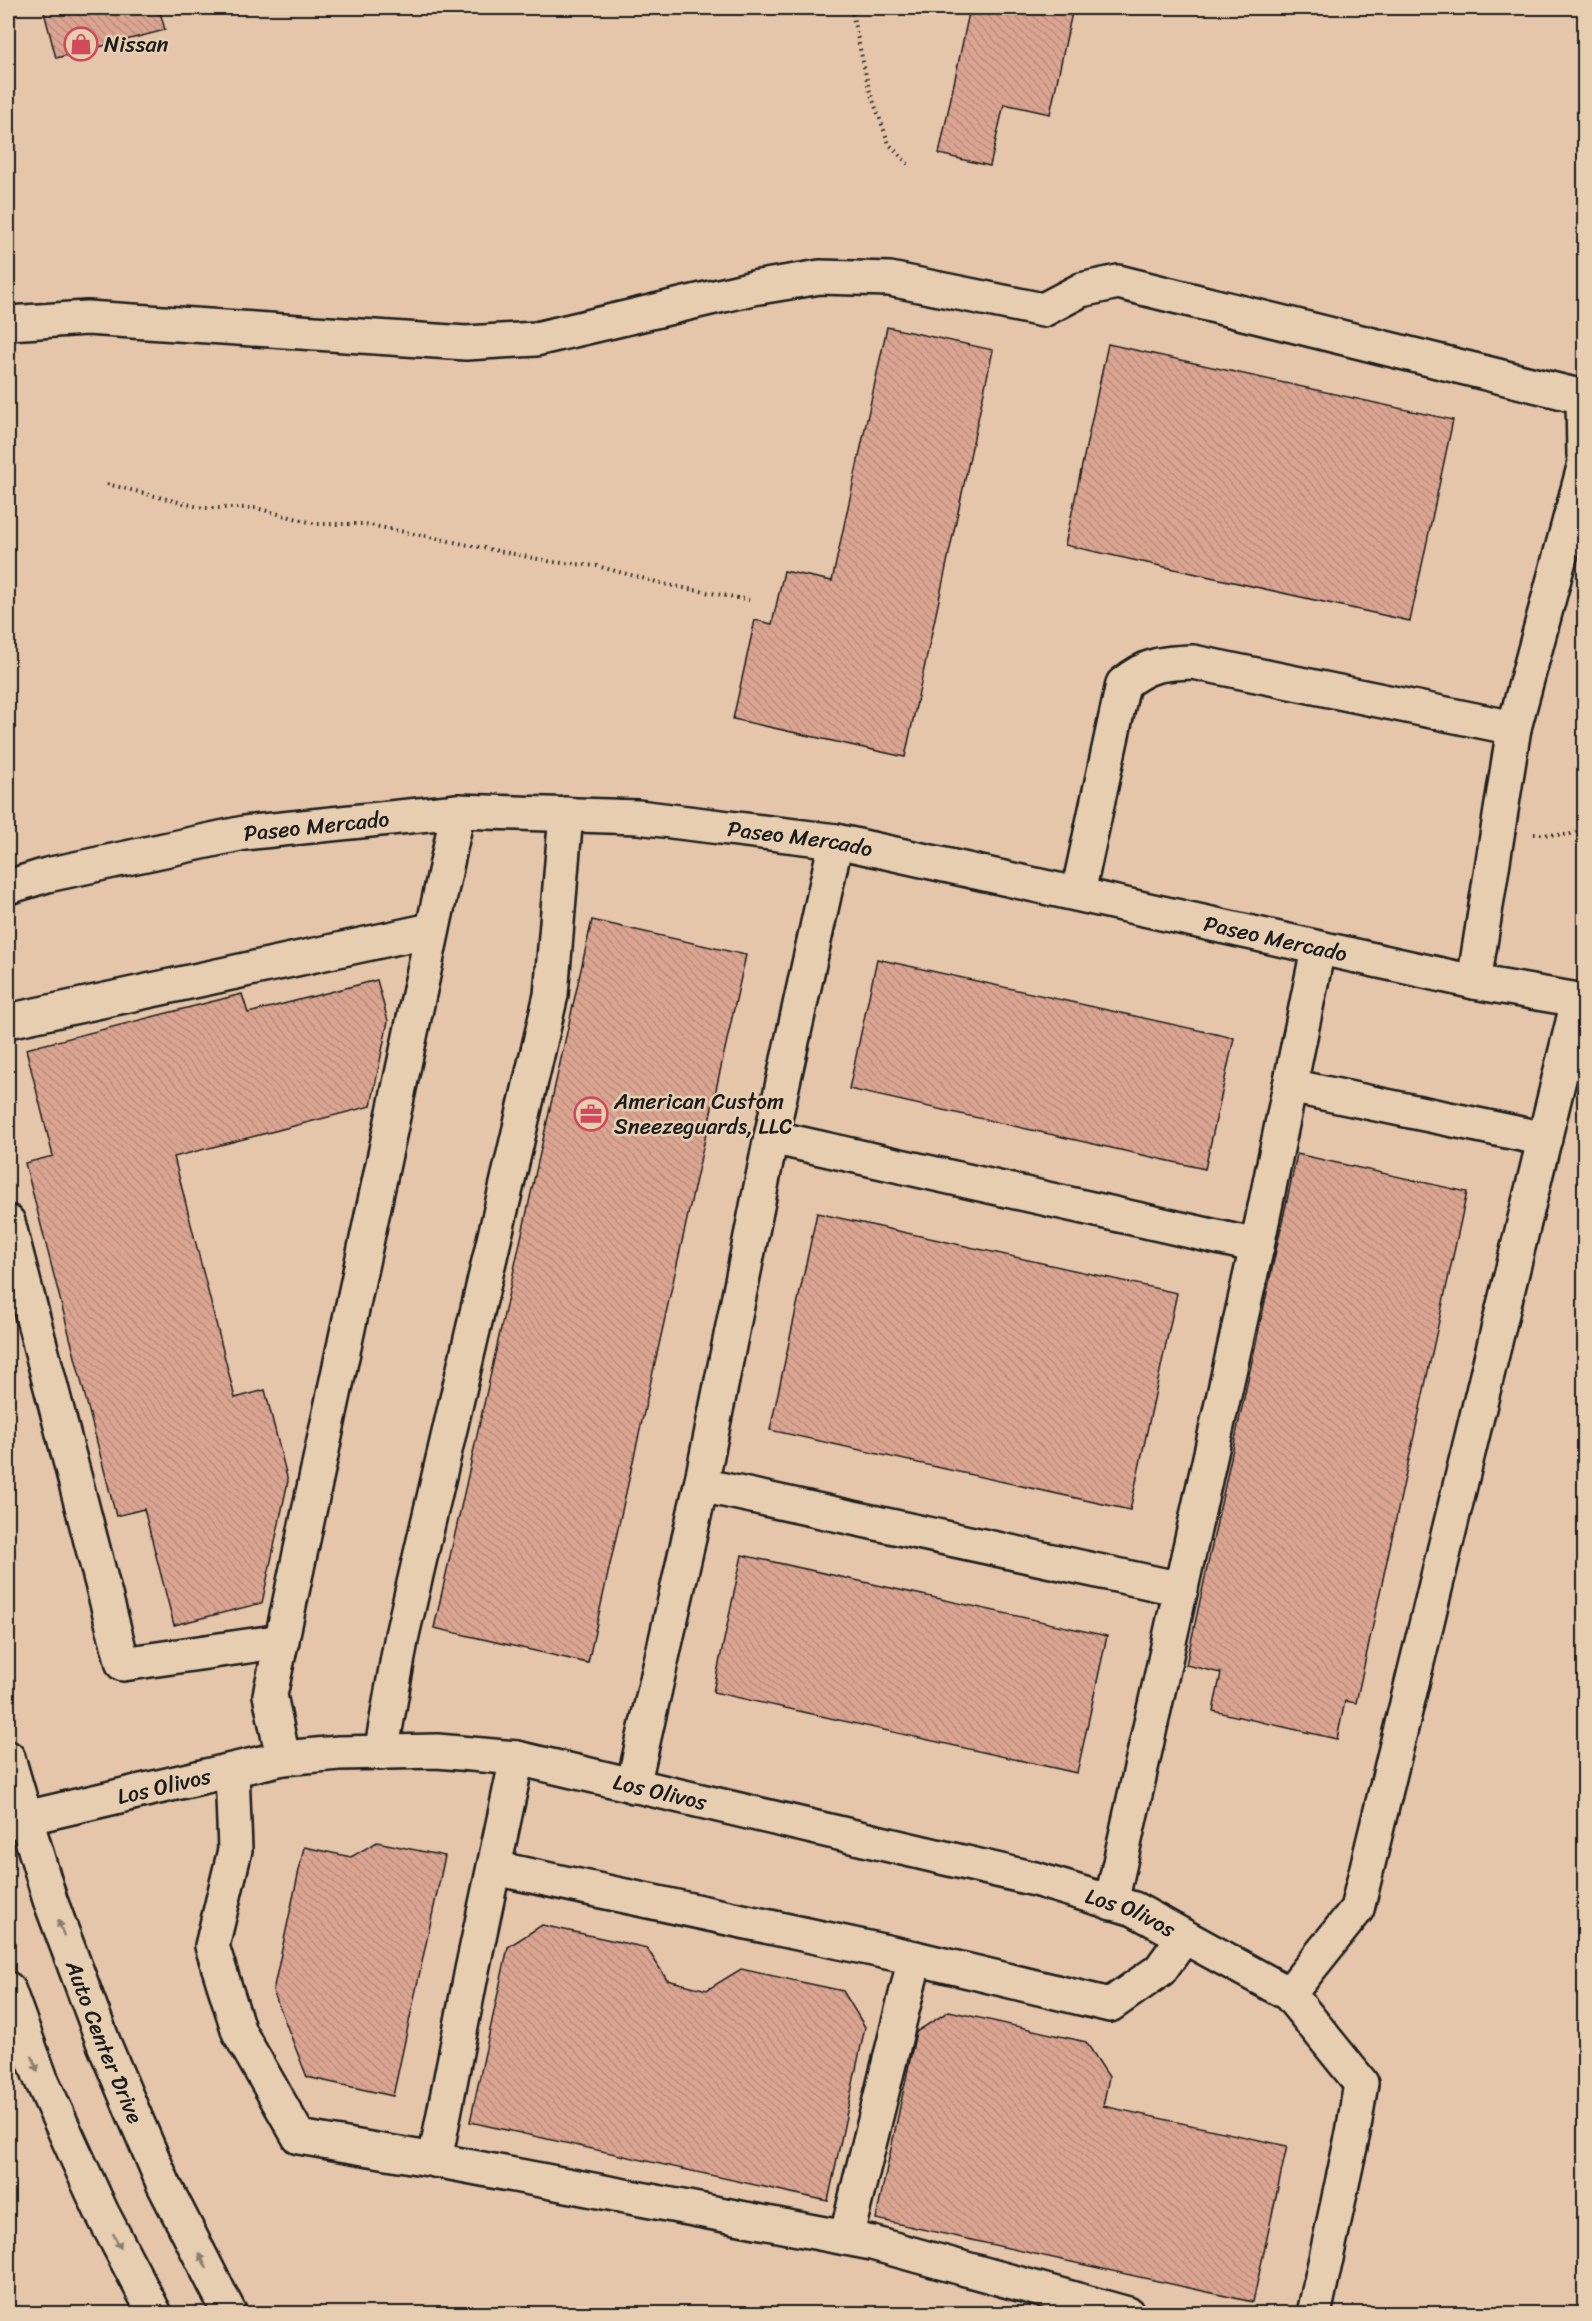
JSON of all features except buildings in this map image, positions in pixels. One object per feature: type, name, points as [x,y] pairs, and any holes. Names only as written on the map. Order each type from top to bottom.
[{"type":"street","points":[[8,323],[87,318],[466,343],[536,339],[753,288],[820,277],[890,279],[1043,310],[1081,290],[1118,282],[1583,396],[1584,455]]},
{"type":"street","points":[[1474,982],[1514,728],[1584,467]]},
{"type":"street","points":[[1078,893],[1123,684],[1148,667],[1165,663],[1192,662],[1514,728]]},
{"type":"street","points":[[283,1758],[270,1695],[458,811]]},
{"type":"street","name":"Paseo Mercado","points":[[8,887],[47,875],[244,833],[458,811],[638,817],[836,841],[1078,893],[1318,949],[1474,982],[1581,1001]]},
{"type":"street","points":[[381,1753],[402,1635],[551,995],[566,814]]},
{"type":"street","points":[[633,1786],[701,1485],[771,1137],[836,841]]},
{"type":"street","points":[[8,1021],[431,930]]},
{"type":"street","points":[[1111,1903],[1257,1246],[1318,949]]},
{"type":"street","points":[[1314,2313],[1353,2133],[1360,2083],[1289,1994],[1357,1909],[1545,1139],[1581,1001]]},
{"type":"street","points":[[1290,1086],[1545,1139]]},
{"type":"street","points":[[771,1137],[1257,1246]]},
{"type":"street","points":[[8,1222],[123,1664],[282,1641]]},
{"type":"street","points":[[701,1485],[1181,1589]]},
{"type":"street","name":"Los Olivos","points":[[16,1820],[283,1758],[339,1753],[437,1751],[518,1758],[1035,1879],[1134,1910],[1289,1994]]},
{"type":"street","name":"Auto Center Drive","points":[[8,1758],[16,1820],[50,1900],[104,2044],[163,2182],[230,2313]]},
{"type":"street","points":[[435,2160],[518,1758]]},
{"type":"street","points":[[232,1771],[235,1850],[212,1946],[239,2031],[298,2137],[435,2160],[872,2243],[1128,2313]]},
{"type":"street","points":[[494,1868],[915,1958],[1110,2006],[1160,1970],[1184,1937]]},
{"type":"street","points":[[846,2238],[915,1958]]},
{"type":"street","points":[[8,1989],[40,2079],[102,2213],[155,2313]]},
{"type":"path","points":[[851,8],[869,89],[889,144],[908,164]]},
{"type":"path","points":[[107,484],[203,507],[256,508],[317,524],[364,524],[553,562],[597,566],[668,585],[749,600]]},
{"type":"path","points":[[1499,823],[1535,834],[1568,835],[1584,829]]},
{"type":"place","name":"Nissan","points":[[81,44]]},
{"type":"place","name":"American Custom Sneezeguards, LLC","points":[[591,1114]]}]
